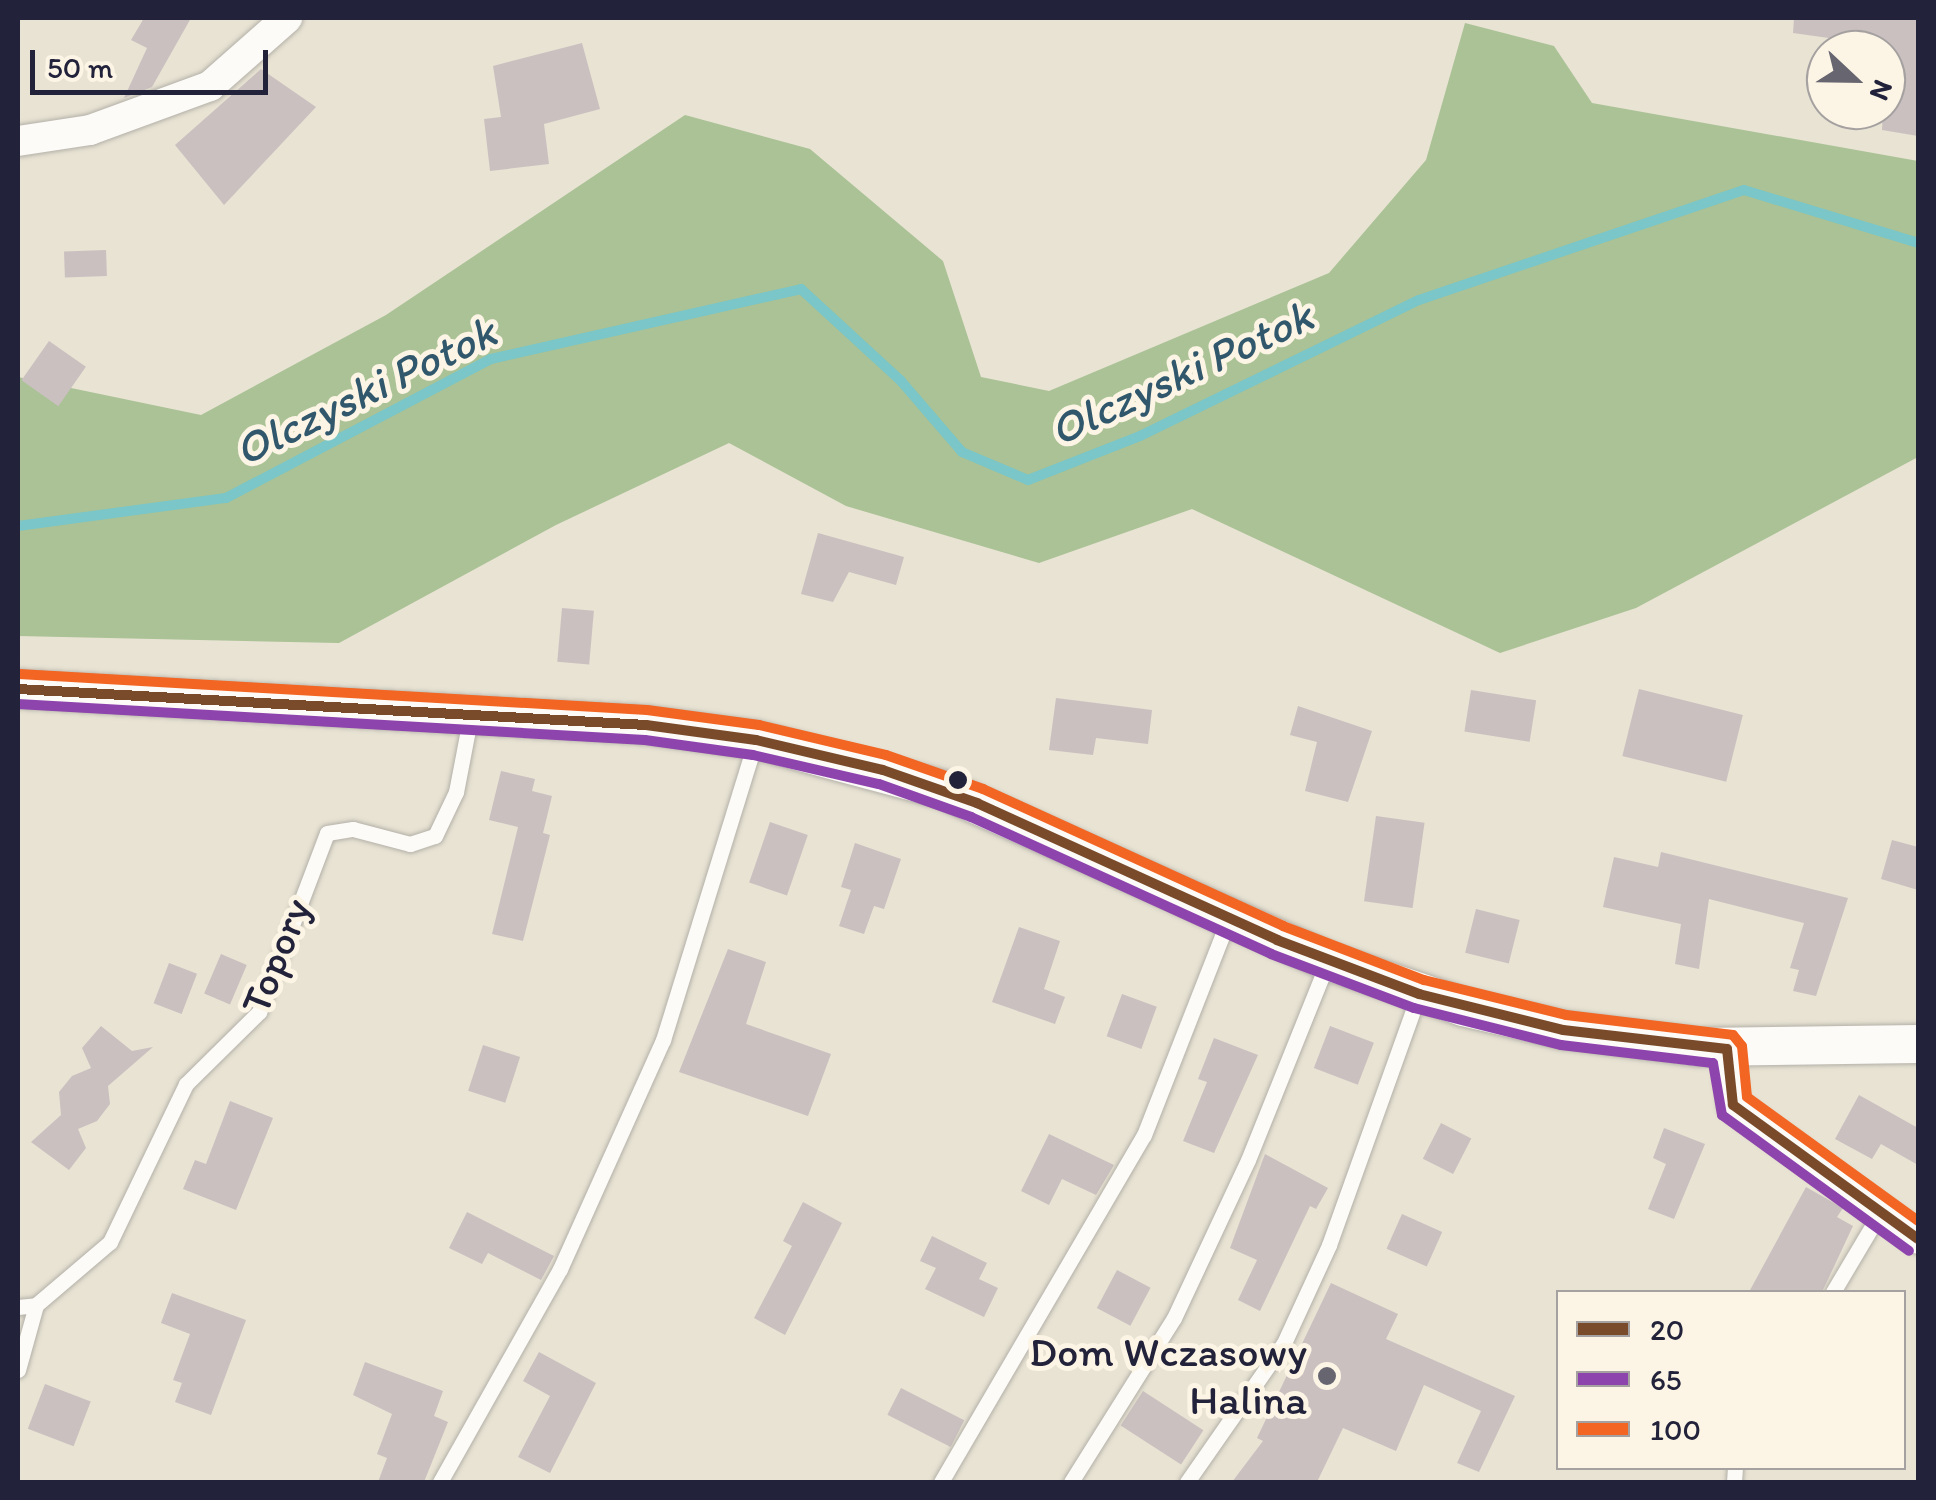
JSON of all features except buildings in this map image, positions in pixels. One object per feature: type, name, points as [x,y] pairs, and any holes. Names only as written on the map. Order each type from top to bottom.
[{"type":"street","points":[[18,140],[90,130],[210,86],[286,18]]},
{"type":"street","points":[[18,689],[646,725],[756,740],[944,790],[1328,962],[1419,994],[1563,1030],[1727,1049],[1918,1044]]},
{"type":"street","points":[[1727,1049],[1733,1106],[1918,1239]]},
{"type":"lane","name":"Topory","points":[[36,1305],[110,1242],[186,1084],[260,1012],[328,833],[352,829],[410,844],[436,836],[456,792],[471,714]]},
{"type":"lane","points":[[440,1482],[560,1269],[656,1057],[756,740]]},
{"type":"lane","points":[[941,1482],[1144,1136],[1230,918]]},
{"type":"lane","points":[[1071,1482],[1174,1318],[1248,1160],[1328,962]]},
{"type":"lane","points":[[1188,1482],[1284,1343],[1329,1245],[1419,994]]},
{"type":"lane","points":[[1834,1290],[1881,1211]]},
{"type":"lane","points":[[18,1307],[36,1305],[18,1370]]},
{"type":"green space","points":[[1465,23],[1554,46],[1592,103],[1918,161],[1918,457],[1636,608],[1500,653],[1192,509],[1039,563],[846,506],[729,443],[556,525],[339,643],[18,636],[18,377],[201,415],[386,315],[685,115],[810,149],[943,261],[981,377],[1049,391],[1329,273],[1426,160]]},
{"type":"waterway","name":"Olczyski Potok","points":[[18,526],[226,498],[491,359],[801,289],[901,381],[962,452],[1028,480],[1140,436],[1419,300],[1744,190],[1918,243]]},
{"type":"transit line","name":"100","points":[[19,674],[647,710],[759,725],[886,755],[983,789],[1283,926],[1424,980],[1566,1015],[1733,1035],[1742,1046],[1747,1097],[1918,1221]]},
{"type":"transit line","name":"20","points":[[18,689],[646,725],[756,740],[883,770],[977,803],[1277,940],[1419,994],[1563,1030],[1727,1049],[1733,1105],[1918,1239]]},
{"type":"transit line","name":"65","points":[[18,704],[645,740],[753,755],[879,784],[971,817],[1271,954],[1414,1008],[1561,1045],[1713,1063],[1722,1115],[1909,1251]]},
{"type":"place","name":"Dom Wczasowy Halina","points":[[1327,1376]]}]
